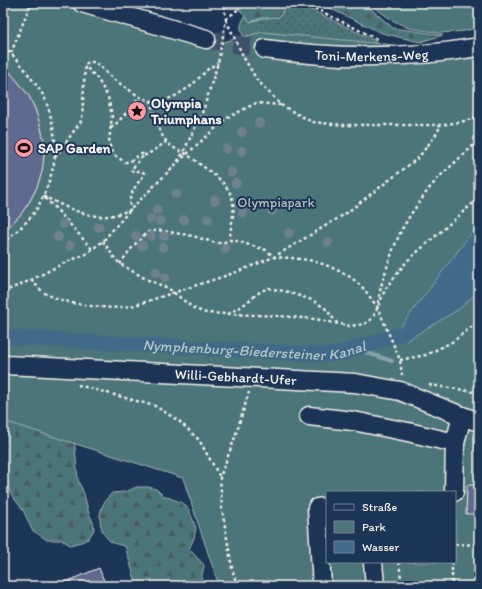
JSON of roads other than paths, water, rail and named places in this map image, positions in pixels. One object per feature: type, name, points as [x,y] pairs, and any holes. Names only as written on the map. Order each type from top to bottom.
[{"type":"street","points":[[82,3],[206,39]]},
{"type":"street","name":"Toni-Merkens-Weg","points":[[265,49],[323,56],[363,57],[409,55],[479,47]]},
{"type":"street","name":"Willi-Gebhardt-Ufer","points":[[3,365],[355,383],[400,391],[479,422]]},
{"type":"street","points":[[309,416],[353,421],[455,443]]},
{"type":"street","points":[[454,491],[455,443],[462,416]]},
{"type":"street","points":[[322,586],[317,508],[326,507]]},
{"type":"street","points":[[373,563],[375,586]]},
{"type":"water","points":[[479,223],[479,290],[459,309],[406,341],[399,329]]},
{"type":"waterway","name":"Nymphenburg-Biedersteiner Kanal","points":[[3,337],[322,355],[338,354],[402,334]]},
{"type":"waterway","points":[[355,349],[392,361]]},
{"type":"tunnel","points":[[206,39],[265,49]]},
{"type":"place","name":"Olympia Triumphans","points":[[137,111]]},
{"type":"place","name":"SAP Garden","points":[[24,148]]},
{"type":"park label","name":"Olympiapark","points":[[276,202]]}]
